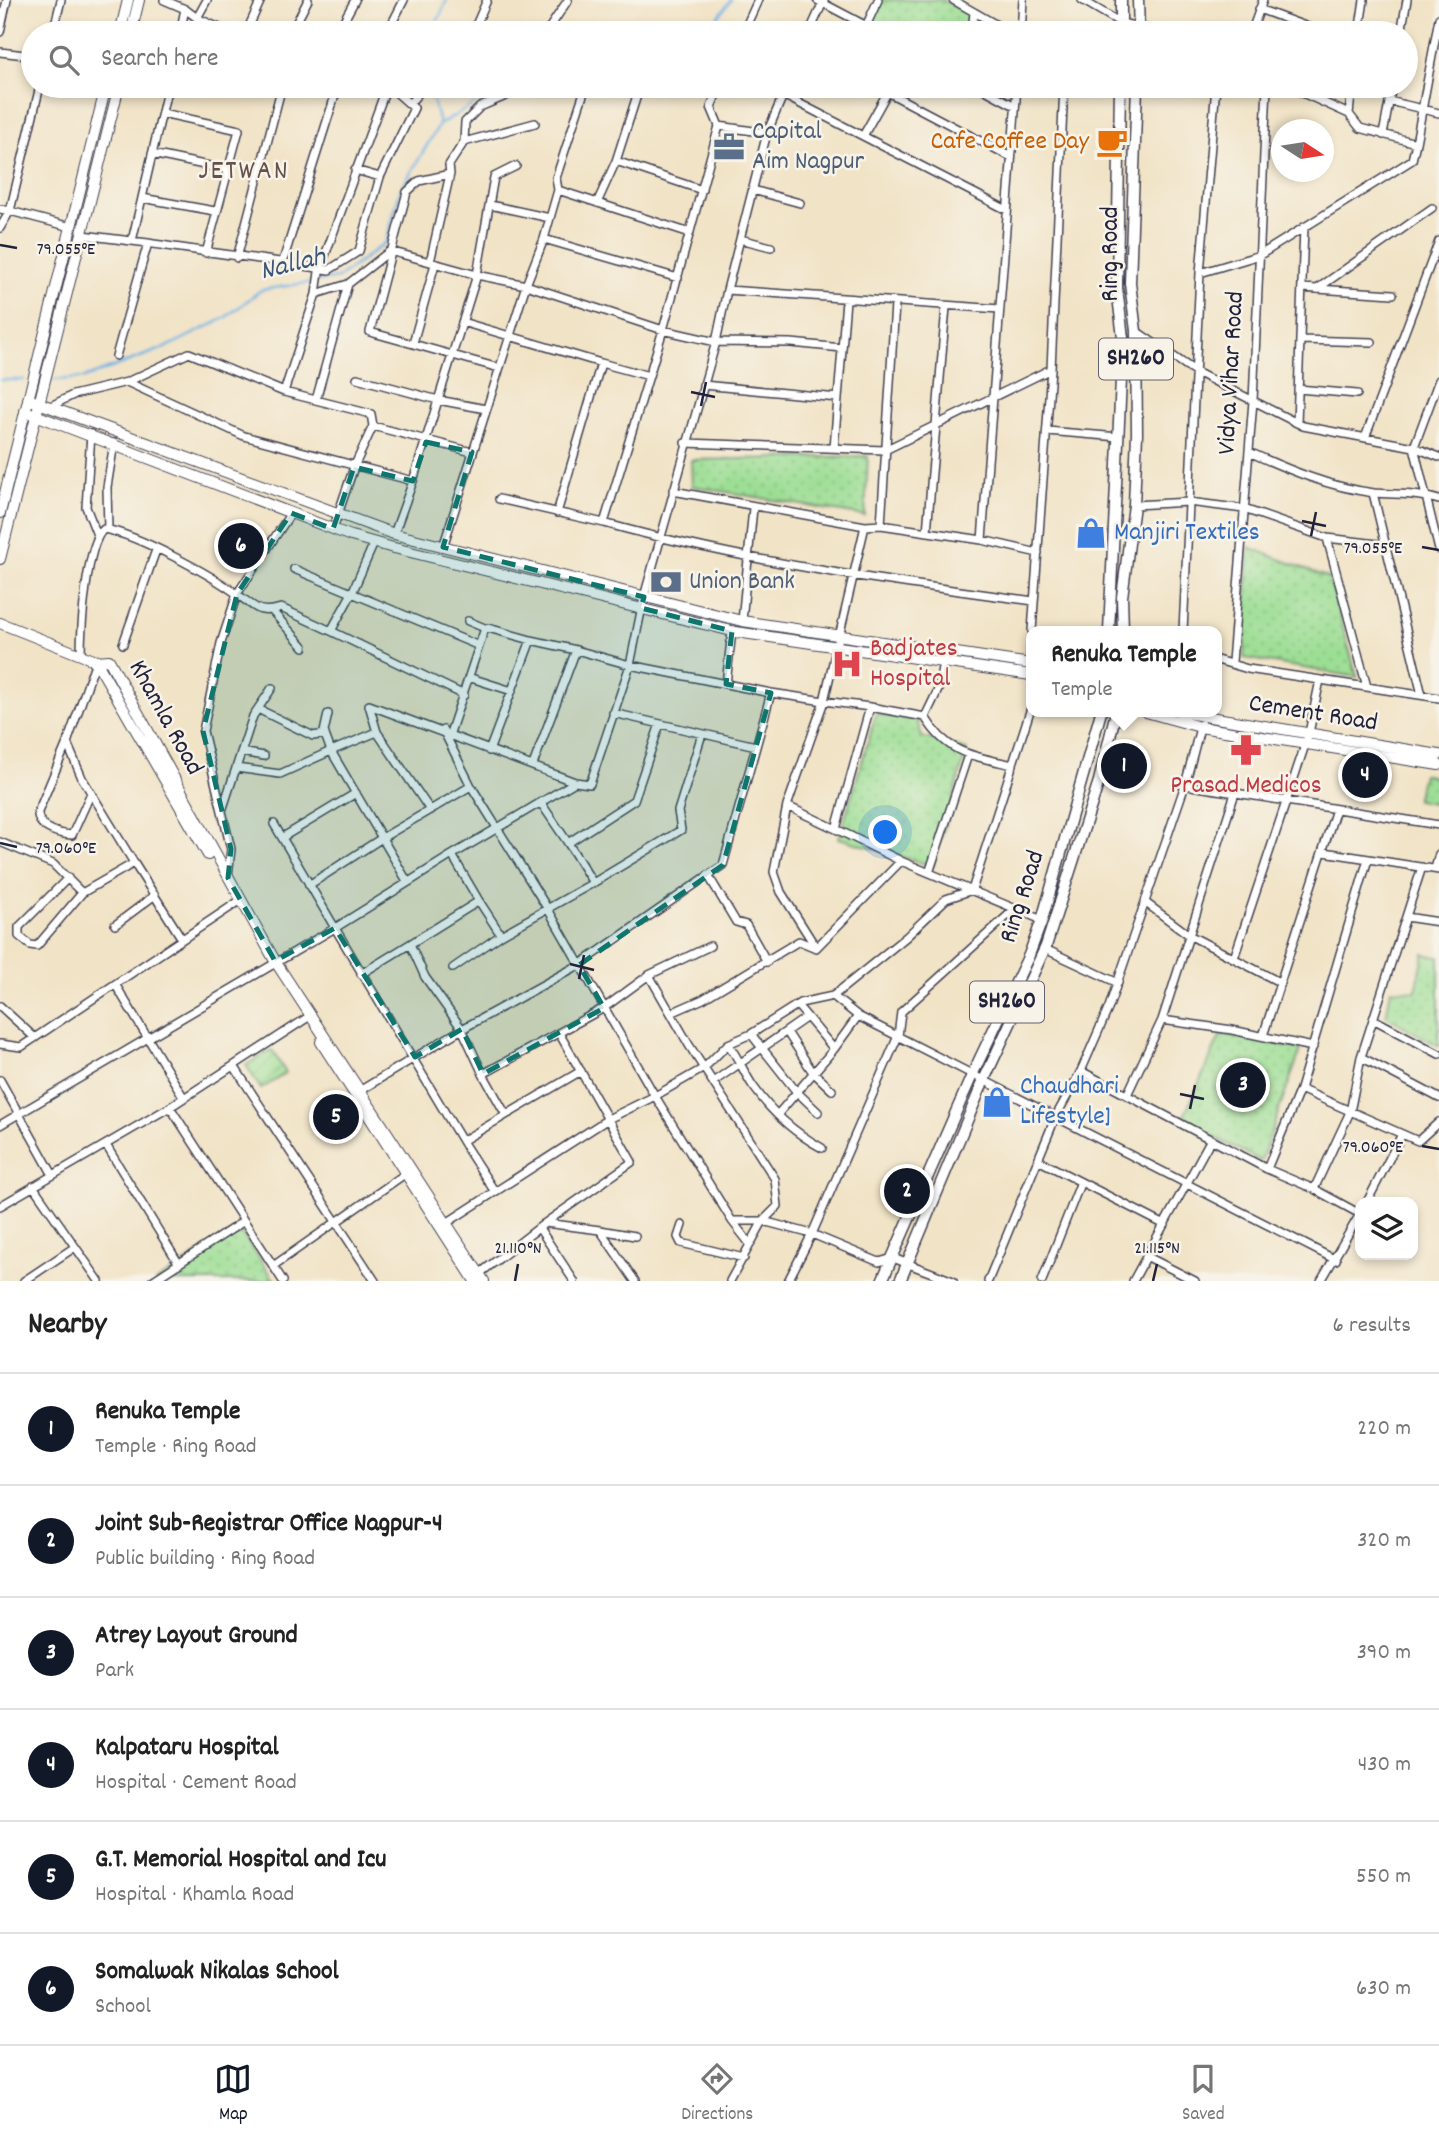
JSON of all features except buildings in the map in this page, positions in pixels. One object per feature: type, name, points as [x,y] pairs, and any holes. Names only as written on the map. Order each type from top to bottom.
[{"type":"main road","points":[[123,21],[128,0]]},
{"type":"main road","points":[[134,21],[139,0]]},
{"type":"main road","points":[[1121,0],[1121,21]]},
{"type":"main road","points":[[1138,0],[1139,21]]},
{"type":"main road","points":[[0,513],[103,98]]},
{"type":"main road","points":[[0,559],[116,98]]},
{"type":"main road","name":"Ring Road","points":[[1109,626],[1123,338],[1117,288],[1120,98]]},
{"type":"main road","name":"Ring Road","points":[[1123,626],[1122,597],[1134,505],[1137,434],[1136,331],[1130,283],[1137,98]]},
{"type":"main road","points":[[28,399],[338,516],[394,534],[742,621],[840,635],[1026,674]]},
{"type":"main road","points":[[25,411],[373,542],[732,631],[837,646],[1026,663]]},
{"type":"main road","points":[[0,623],[96,661]]},
{"type":"main road","name":"Khamla Road","points":[[239,902],[228,877],[109,660],[96,661],[274,962],[405,1174],[479,1279]]},
{"type":"main road","name":"Ring Road","points":[[882,1281],[972,1073],[1037,934],[1100,717]]},
{"type":"main road","name":"Ring Road","points":[[900,1281],[984,1080],[1046,944],[1099,782],[1115,717]]},
{"type":"main road","name":"Cement Road","points":[[1164,717],[1200,727],[1439,765]]},
{"type":"main road","name":"Cement Road","points":[[1208,717],[1439,755]]},
{"type":"main road","name":"Khamla Road","points":[[308,1017],[361,1090],[479,1279]]},
{"type":"street","points":[[0,32],[7,0]]},
{"type":"street","points":[[56,21],[61,0]]},
{"type":"street","points":[[164,0],[204,21]]},
{"type":"street","points":[[197,18],[207,0]]},
{"type":"street","points":[[297,21],[307,0]]},
{"type":"street","points":[[344,21],[355,0]]},
{"type":"street","points":[[393,21],[404,0]]},
{"type":"street","points":[[478,21],[487,0]]},
{"type":"street","points":[[554,21],[568,0]]},
{"type":"street","points":[[748,21],[758,0]]},
{"type":"street","points":[[868,21],[878,0]]},
{"type":"street","points":[[953,0],[990,21]]},
{"type":"street","points":[[1022,21],[1023,0]]},
{"type":"street","points":[[1082,0],[1111,21]]},
{"type":"street","points":[[1255,21],[1263,0]]},
{"type":"street","points":[[1361,21],[1364,0]]},
{"type":"street","points":[[1403,21],[1407,0]]},
{"type":"street","points":[[251,21],[260,1]]},
{"type":"street","points":[[814,21],[821,1],[857,21]]},
{"type":"street","points":[[182,21],[185,9]]},
{"type":"street","points":[[1259,9],[1292,21]]},
{"type":"street","points":[[973,21],[974,12]]},
{"type":"street","points":[[1200,273],[1260,255],[1412,160],[1439,18]]},
{"type":"street","points":[[0,52],[21,55]]},
{"type":"street","points":[[0,228],[10,211],[37,98]]},
{"type":"street","points":[[132,241],[165,98]]},
{"type":"street","points":[[237,258],[279,98]]},
{"type":"street","points":[[283,261],[334,98]]},
{"type":"street","points":[[284,392],[318,290],[319,271],[383,98]]},
{"type":"street","points":[[83,235],[237,258],[283,261],[319,271],[329,270],[359,251],[380,177],[414,108],[402,98]]},
{"type":"street","points":[[409,104],[414,98]]},
{"type":"street","points":[[413,343],[450,174],[449,165],[464,142],[465,122],[480,107],[496,98]]},
{"type":"street","points":[[443,547],[526,285],[544,239],[558,190],[556,178],[582,98]]},
{"type":"street","points":[[597,203],[616,161],[636,98]]},
{"type":"street","points":[[604,523],[663,330],[719,126],[711,107],[715,98]]},
{"type":"street","points":[[430,810],[377,732],[368,706],[371,704],[489,751],[575,782],[590,784],[629,665],[641,608],[685,443],[716,342],[767,133],[782,98]]},
{"type":"street","points":[[789,98],[1007,210]]},
{"type":"street","points":[[863,136],[885,98]]},
{"type":"street","points":[[906,98],[1011,157]]},
{"type":"street","points":[[1000,98],[1015,106]]},
{"type":"street","points":[[982,540],[1016,98]]},
{"type":"street","points":[[1032,626],[1051,369],[1063,98]]},
{"type":"street","points":[[1182,626],[1200,273],[1215,98]]},
{"type":"street","name":"Vidya Vihar Road","points":[[1231,662],[1253,401],[1267,98]]},
{"type":"street","points":[[1314,98],[1349,114],[1360,128],[1416,143]]},
{"type":"street","points":[[1349,114],[1351,98]]},
{"type":"street","points":[[1383,135],[1390,98]]},
{"type":"street","points":[[1389,101],[1439,113]]},
{"type":"street","points":[[162,113],[239,130],[215,211],[206,253]]},
{"type":"street","points":[[464,142],[536,123]]},
{"type":"street","points":[[719,126],[767,133]]},
{"type":"street","points":[[152,154],[228,170]]},
{"type":"street","points":[[616,161],[702,190]]},
{"type":"street","points":[[394,534],[426,442],[477,275],[497,173],[516,166]]},
{"type":"street","points":[[355,170],[380,177]]},
{"type":"street","points":[[450,174],[419,181],[407,192],[370,332],[499,368]]},
{"type":"street","points":[[558,190],[690,233]]},
{"type":"street","points":[[752,190],[800,203]]},
{"type":"street","points":[[142,198],[215,211]]},
{"type":"street","points":[[490,205],[550,218]]},
{"type":"street","points":[[1317,289],[1432,208]]},
{"type":"street","points":[[0,209],[71,227]]},
{"type":"street","points":[[1297,423],[1304,227]]},
{"type":"street","points":[[544,239],[678,278]]},
{"type":"street","points":[[740,239],[771,247]]},
{"type":"street","points":[[1365,438],[1439,241]]},
{"type":"street","points":[[116,356],[148,243]]},
{"type":"street","points":[[390,251],[477,275],[526,285],[663,330],[716,342],[842,348]]},
{"type":"street","points":[[318,290],[348,284],[390,251]]},
{"type":"street","points":[[316,400],[348,284]]},
{"type":"street","points":[[1302,288],[1393,294]]},
{"type":"street","points":[[727,290],[895,304],[1000,309]]},
{"type":"street","points":[[834,448],[846,300]]},
{"type":"street","points":[[881,525],[895,304]]},
{"type":"street","points":[[927,532],[946,307]]},
{"type":"street","points":[[462,321],[649,376]]},
{"type":"street","points":[[1136,331],[1196,372],[1297,423],[1414,447],[1439,457]]},
{"type":"street","points":[[1300,340],[1372,342]]},
{"type":"street","points":[[51,406],[73,395],[127,382],[189,353],[284,392],[371,414],[373,426],[354,467],[333,529]]},
{"type":"street","points":[[557,513],[601,363]]},
{"type":"street","points":[[685,443],[885,450],[1051,369]]},
{"type":"street","points":[[357,377],[438,400],[486,409]]},
{"type":"street","points":[[1439,380],[1436,395],[1414,447],[1439,550]]},
{"type":"street","points":[[127,382],[244,436],[413,481]]},
{"type":"street","points":[[703,385],[838,398]]},
{"type":"street","points":[[1298,389],[1357,394]]},
{"type":"street","points":[[373,426],[472,452]]},
{"type":"street","points":[[1047,431],[1119,438]]},
{"type":"street","points":[[81,655],[80,623],[97,535],[86,507],[91,434]]},
{"type":"street","points":[[108,530],[107,487],[114,443]]},
{"type":"street","points":[[1248,452],[1302,476],[1373,493],[1426,495],[1439,500]]},
{"type":"street","points":[[673,491],[753,508],[864,526],[881,525],[982,540],[1038,553]]},
{"type":"street","points":[[1373,493],[1422,695]]},
{"type":"street","points":[[499,499],[660,538],[855,577],[1034,601]]},
{"type":"street","points":[[1134,505],[1189,502],[1244,509],[1327,538],[1385,545]]},
{"type":"street","points":[[742,621],[751,556],[753,508]]},
{"type":"street","points":[[228,877],[231,849],[203,731],[221,643],[237,594],[291,513]]},
{"type":"street","points":[[816,948],[781,892],[774,872],[788,806],[824,701],[855,577],[864,526]]},
{"type":"street","points":[[97,535],[104,529],[108,530],[156,550],[206,573],[260,610],[272,611],[281,608],[464,695]]},
{"type":"street","points":[[1327,538],[1367,687]]},
{"type":"street","points":[[331,631],[352,593],[373,542]]},
{"type":"street","points":[[122,644],[156,550]]},
{"type":"street","points":[[294,569],[479,646]]},
{"type":"street","points":[[272,611],[304,647]]},
{"type":"street","points":[[468,621],[629,665],[771,693],[925,717],[937,737],[968,755],[1013,765]]},
{"type":"street","points":[[446,732],[471,678],[479,646],[487,628]]},
{"type":"street","points":[[726,684],[732,631]]},
{"type":"street","points":[[489,751],[531,640]]},
{"type":"street","points":[[533,765],[576,650]]},
{"type":"street","points":[[925,717],[938,690],[944,656]]},
{"type":"street","points":[[91,793],[72,835],[42,826],[38,820],[38,812],[96,661]]},
{"type":"street","points":[[1222,661],[1248,669],[1439,698]]},
{"type":"street","points":[[471,678],[512,691]]},
{"type":"street","points":[[1234,958],[1309,733],[1320,680]]},
{"type":"street","points":[[223,808],[257,709],[272,688]]},
{"type":"street","points":[[361,1090],[462,1028],[579,965],[723,865],[771,693]]},
{"type":"street","points":[[836,829],[870,707]]},
{"type":"street","points":[[257,709],[313,736],[325,734]]},
{"type":"street","points":[[613,713],[756,746]]},
{"type":"street","points":[[328,714],[325,734],[331,751],[407,881]]},
{"type":"street","points":[[972,890],[1028,717]]},
{"type":"street","points":[[988,1281],[1056,1116],[1081,1071],[1118,983],[1185,785],[1202,717]]},
{"type":"street","points":[[568,844],[634,800],[660,724]]},
{"type":"street","points":[[236,768],[280,774],[377,732]]},
{"type":"street","points":[[446,732],[471,786],[497,830],[549,911],[655,1096],[732,1220],[750,1244]]},
{"type":"street","points":[[453,968],[501,935],[549,911],[681,830],[678,811],[702,734]]},
{"type":"street","points":[[66,743],[91,793],[182,939]]},
{"type":"street","points":[[241,752],[264,757]]},
{"type":"street","points":[[930,870],[968,755]]},
{"type":"street","points":[[0,1125],[335,928],[407,881],[575,782]]},
{"type":"street","points":[[1185,785],[1439,825]]},
{"type":"street","points":[[309,886],[382,838],[471,786]]},
{"type":"street","points":[[283,837],[356,793]]},
{"type":"street","points":[[1127,1095],[1162,1020],[1235,793]]},
{"type":"street","points":[[541,803],[593,883]]},
{"type":"street","points":[[788,806],[901,861],[930,870],[1042,920]]},
{"type":"street","points":[[1263,1036],[1336,808]]},
{"type":"street","points":[[274,824],[361,974],[415,1057],[462,1141],[495,1192]]},
{"type":"street","points":[[0,842],[53,864],[83,893]]},
{"type":"street","points":[[1324,852],[1437,870],[1439,855]]},
{"type":"street","points":[[452,855],[501,935]]},
{"type":"street","points":[[1266,1169],[1300,1089],[1368,859]]},
{"type":"street","points":[[816,948],[901,861]]},
{"type":"street","points":[[68,878],[19,927],[19,936],[30,945],[37,946],[83,893],[134,863]]},
{"type":"street","points":[[1314,1189],[1350,1112],[1361,1057],[1422,867]]},
{"type":"street","points":[[708,875],[736,922],[746,925],[767,962]]},
{"type":"street","points":[[445,1224],[608,1119],[704,1068],[728,1044],[751,1034],[797,1005],[833,996],[906,937],[946,899],[972,890]]},
{"type":"street","points":[[39,949],[83,893]]},
{"type":"street","points":[[115,925],[155,895]]},
{"type":"street","points":[[361,974],[479,901]]},
{"type":"street","points":[[0,1044],[20,1047],[239,902]]},
{"type":"street","points":[[1146,903],[1189,935],[1281,983]]},
{"type":"street","points":[[788,1281],[812,1234],[898,1036],[901,1012],[1016,908]]},
{"type":"street","points":[[1406,917],[1439,922]]},
{"type":"street","points":[[1037,934],[1046,944],[1118,983]]},
{"type":"street","points":[[671,1013],[767,962],[799,941],[816,948]]},
{"type":"street","points":[[410,944],[425,977],[462,1028],[506,1115]]},
{"type":"street","points":[[484,1074],[604,1008],[649,975],[710,946]]},
{"type":"street","points":[[649,975],[775,1179],[778,1206],[763,1221],[730,1281]]},
{"type":"street","points":[[115,984],[184,1098]]},
{"type":"street","points":[[833,996],[858,1016],[1336,1259]]},
{"type":"street","points":[[797,1005],[834,1049]]},
{"type":"street","points":[[0,1006],[35,1038]]},
{"type":"street","points":[[778,1114],[834,1049],[858,1016]]},
{"type":"street","points":[[0,1206],[170,1107],[308,1017]]},
{"type":"street","points":[[713,1082],[807,1017]]},
{"type":"street","points":[[1373,1019],[1439,1054]]},
{"type":"street","points":[[1162,1020],[1263,1036],[1312,1047]]},
{"type":"street","points":[[787,1032],[813,1071],[832,1090]]},
{"type":"street","points":[[479,1279],[542,1226],[632,1162],[559,1033]]},
{"type":"street","points":[[751,1034],[765,1048],[796,1091],[818,1112]]},
{"type":"street","points":[[728,1044],[742,1063],[752,1085],[778,1114],[798,1135],[822,1148]]},
{"type":"street","points":[[1361,1057],[1439,1098]]},
{"type":"street","points":[[234,1066],[375,1281]]},
{"type":"street","points":[[462,1141],[581,1071]]},
{"type":"street","points":[[1081,1071],[1266,1169],[1314,1189],[1355,1211]]},
{"type":"street","points":[[0,1080],[53,1175]]},
{"type":"street","points":[[1300,1089],[1401,1136],[1418,1141],[1439,1122]]},
{"type":"street","points":[[170,1107],[283,1281]]},
{"type":"street","points":[[1370,1197],[1401,1136]]},
{"type":"street","points":[[1133,1281],[1212,1139]]},
{"type":"street","points":[[106,1145],[179,1264]]},
{"type":"street","points":[[1038,1160],[1080,1184],[1165,1225]]},
{"type":"street","points":[[273,1266],[405,1174]]},
{"type":"street","points":[[1042,1281],[1080,1184]]},
{"type":"street","points":[[33,1186],[99,1281]]},
{"type":"street","points":[[732,1220],[763,1221],[812,1234],[879,1262],[893,1258],[953,1281]]},
{"type":"street","points":[[152,1281],[244,1221]]},
{"type":"street","points":[[1321,1281],[1355,1223]]},
{"type":"street","points":[[682,1225],[678,1237],[681,1243],[744,1258]]},
{"type":"street","points":[[542,1226],[600,1230],[635,1236]]},
{"type":"street","points":[[542,1226],[574,1281]]},
{"type":"street","points":[[600,1230],[635,1281]]},
{"type":"street","points":[[24,1281],[75,1247]]},
{"type":"street","points":[[1148,1257],[1195,1281]]},
{"type":"highlighted area","points":[[426,442],[472,452],[443,547],[644,597],[641,608],[732,631],[726,684],[771,693],[723,865],[579,965],[604,1008],[483,1074],[462,1029],[415,1057],[335,928],[275,961],[228,878],[231,849],[203,731],[237,594],[291,513],[333,529],[354,467],[413,481]]},
{"type":"green space","points":[[881,0],[942,0],[968,13],[968,21],[872,21]]},
{"type":"green space","points":[[868,456],[865,516],[692,486],[691,460]]},
{"type":"green space","points":[[1249,547],[1329,578],[1357,677],[1244,658]]},
{"type":"green space","points":[[876,714],[917,720],[922,737],[967,750],[933,866],[839,838]]},
{"type":"green space","points":[[1423,774],[1439,779],[1439,804],[1416,800]]},
{"type":"green space","points":[[1424,954],[1439,957],[1439,1046],[1386,1016],[1391,989],[1416,991]]},
{"type":"green space","points":[[1221,1034],[1301,1049],[1261,1161],[1182,1121]]},
{"type":"green space","points":[[272,1050],[286,1073],[261,1089],[246,1065]]},
{"type":"green space","points":[[238,1228],[275,1281],[157,1281]]},
{"type":"waterway","points":[[437,21],[447,0]]},
{"type":"waterway","points":[[715,21],[731,0]]},
{"type":"waterway","points":[[432,98],[439,123]]},
{"type":"waterway","name":"Nallah","points":[[54,380],[84,378],[167,347],[225,318],[261,290],[338,278],[386,242],[400,191],[439,125],[485,98]]},
{"type":"waterway","name":"Nallah","points":[[0,380],[24,380]]},
{"type":"place","name":"Cafe Coffee Day","points":[[1112,142]]},
{"type":"place","name":"Capital Aim Nagpur","points":[[729,147]]},
{"type":"place","name":"Manjiri Textiles","points":[[1091,533]]},
{"type":"place","name":"Somalwak Nikalas School","points":[[241,546]]},
{"type":"place","name":"Union Bank","points":[[666,582]]},
{"type":"place","name":"Badjates Hospital","points":[[847,664]]},
{"type":"place","name":"Prasad Medicos","points":[[1246,750]]},
{"type":"place","name":"Renuka Temple","points":[[1124,766]]},
{"type":"place","name":"Kalpataru Hospital","points":[[1365,775]]},
{"type":"place","name":"Atrey Layout Ground","points":[[1243,1085]]},
{"type":"place","name":"Chaudhari Lifestyle]","points":[[997,1102]]},
{"type":"place","name":"G.T. Memorial Hospital and Icu","points":[[336,1117]]},
{"type":"place","name":"Joint Sub-Registrar Office Nagpur-4","points":[[907,1191]]},
{"type":"district","name":"JETWAN","points":[[244,173]]}]
